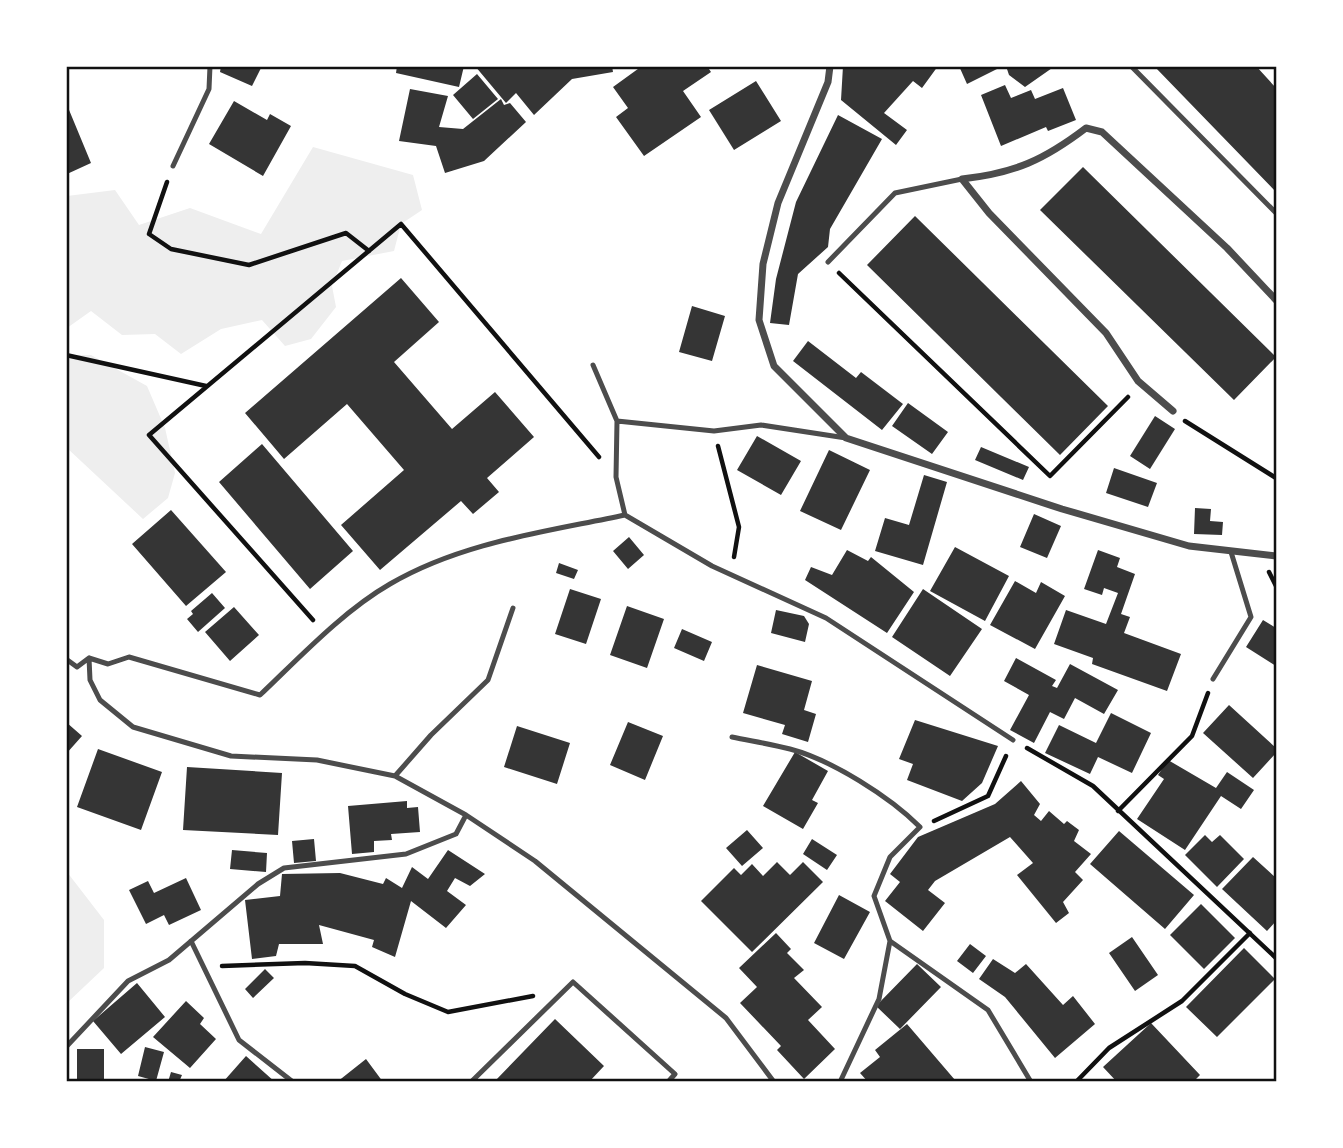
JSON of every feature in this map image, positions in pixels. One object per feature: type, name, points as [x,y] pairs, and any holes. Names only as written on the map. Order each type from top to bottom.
[{"type":"street","points":[[830,66],[828,82],[778,203],[763,264],[759,320],[774,366],[846,438],[1062,509],[1189,546],[1276,556]]},
{"type":"street","points":[[962,180],[997,175],[1027,166],[1086,128],[1102,132],[1227,248],[1276,300]]},
{"type":"street","points":[[962,180],[989,213],[1106,332],[1138,381],[1173,411]]},
{"type":"lane","points":[[173,166],[209,89],[209,66]]},
{"type":"lane","points":[[1132,66],[1276,213]]},
{"type":"lane","points":[[828,262],[895,193],[962,180]]},
{"type":"lane","points":[[593,365],[617,421],[617,477],[625,515]]},
{"type":"lane","points":[[617,421],[714,431],[761,425],[846,438]]},
{"type":"lane","points":[[89,658],[108,664],[129,657],[260,695],[325,634],[390,584],[479,545],[625,515],[732,575],[826,618],[1013,740]]},
{"type":"lane","points":[[1213,679],[1251,617],[1231,552]]},
{"type":"lane","points":[[395,776],[430,735],[488,680],[513,608]]},
{"type":"lane","points":[[89,658],[90,680],[100,700],[133,727],[231,756],[317,760],[395,776],[466,816],[535,862],[726,1018],[774,1082]]},
{"type":"lane","points":[[66,659],[77,667],[89,658]]},
{"type":"lane","points":[[732,737],[793,749],[822,761],[900,807],[920,827],[890,857],[874,897],[890,941],[878,999],[840,1082]]},
{"type":"lane","points":[[66,1047],[128,981],[169,960],[258,884],[284,869],[406,854],[456,834],[466,816]]},
{"type":"lane","points":[[191,941],[239,1040],[293,1082]]},
{"type":"lane","points":[[890,941],[989,1010],[1031,1082]]},
{"type":"lane","points":[[471,1082],[573,982],[675,1073],[668,1082]]},
{"type":"path","points":[[173,166],[149,234],[171,249],[248,265],[346,233],[369,251]]},
{"type":"path","points":[[325,634],[149,435],[401,225],[617,477]]},
{"type":"path","points":[[828,262],[1050,476],[1124,403],[1138,381]]},
{"type":"path","points":[[66,355],[206,386]]},
{"type":"path","points":[[1173,411],[1202,433],[1276,478]]},
{"type":"path","points":[[714,431],[739,527],[732,575]]},
{"type":"path","points":[[1118,811],[1192,736],[1213,679]]},
{"type":"path","points":[[920,827],[988,796],[1013,740],[1093,786],[1276,958]]},
{"type":"path","points":[[1076,1082],[1109,1048],[1182,1001],[1250,933]]},
{"type":"path","points":[[203,968],[264,963],[355,967],[405,994],[448,1012],[561,992]]},
{"type":"shaded area","points":[[313,147],[413,175],[422,210],[401,224],[394,251],[342,261],[332,286],[336,307],[311,339],[285,346],[262,320],[221,329],[181,354],[155,334],[122,335],[91,311],[67,328],[67,196],[115,190],[139,225],[190,208],[261,234]]},
{"type":"shaded area","points":[[66,355],[91,355],[147,386],[165,428],[175,473],[168,498],[143,519],[67,448]]},
{"type":"shaded area","points":[[67,872],[104,920],[104,968],[67,1003]]},
{"type":"building","points":[[221,66],[262,66],[252,86],[220,72]]},
{"type":"building","points":[[397,66],[464,66],[459,87],[396,73]]},
{"type":"building","points":[[475,66],[612,66],[613,72],[572,79],[534,115],[516,93],[506,103]]},
{"type":"building","points":[[642,66],[707,66],[711,72],[683,91],[701,117],[644,156],[616,117],[628,108],[613,87]]},
{"type":"building","points":[[843,66],[938,66],[922,88],[913,81],[884,113],[907,130],[896,145],[841,100]]},
{"type":"building","points":[[959,66],[1003,66],[967,84]]},
{"type":"building","points":[[1006,66],[1055,66],[1025,87],[1009,75]]},
{"type":"building","points":[[1154,66],[1256,66],[1276,88],[1276,192]]},
{"type":"building","points":[[477,74],[498,99],[473,119],[453,95]]},
{"type":"building","points":[[756,81],[781,121],[734,150],[709,110]]},
{"type":"building","points":[[1005,85],[1011,98],[1031,90],[1035,99],[1063,88],[1076,120],[1048,131],[1046,127],[1001,146],[981,95]]},
{"type":"building","points":[[410,89],[448,96],[439,127],[463,129],[501,99],[504,105],[510,103],[526,122],[484,161],[445,173],[436,146],[399,141]]},
{"type":"building","points":[[234,101],[267,120],[270,114],[291,126],[263,176],[209,144]]},
{"type":"building","points":[[67,105],[91,163],[67,174]]},
{"type":"building","points":[[838,115],[882,139],[830,229],[828,247],[798,274],[789,325],[770,323],[776,279],[796,202]]},
{"type":"building","points":[[1083,167],[1276,357],[1234,400],[1040,210]]},
{"type":"building","points":[[915,216],[1108,406],[1060,455],[867,265]]},
{"type":"building","points":[[401,278],[439,322],[394,362],[452,429],[495,392],[534,437],[487,478],[499,492],[473,514],[461,501],[380,570],[341,525],[404,470],[347,404],[284,459],[245,413]]},
{"type":"building","points":[[692,306],[725,316],[712,361],[679,352]]},
{"type":"building","points":[[808,341],[856,378],[861,372],[903,404],[882,430],[793,361]]},
{"type":"building","points":[[908,403],[948,432],[932,454],[892,426]]},
{"type":"building","points":[[1155,416],[1175,429],[1150,469],[1130,456]]},
{"type":"building","points":[[757,436],[801,461],[781,495],[737,470]]},
{"type":"building","points":[[262,444],[353,551],[310,589],[219,482]]},
{"type":"building","points":[[981,447],[1029,467],[1023,480],[975,460]]},
{"type":"building","points":[[829,450],[870,470],[841,530],[800,511]]},
{"type":"building","points":[[1114,468],[1157,483],[1148,507],[1106,493]]},
{"type":"building","points":[[924,475],[947,482],[923,565],[875,551],[885,518],[909,525]]},
{"type":"building","points":[[1195,508],[1211,509],[1210,521],[1223,522],[1222,535],[1194,534]]},
{"type":"building","points":[[171,510],[226,572],[186,606],[132,544]]},
{"type":"building","points":[[1034,514],[1061,526],[1047,558],[1020,547]]},
{"type":"building","points":[[629,537],[644,555],[628,569],[613,551]]},
{"type":"building","points":[[955,547],[1009,576],[985,621],[930,591]]},
{"type":"building","points":[[847,550],[868,561],[871,557],[914,592],[887,633],[805,580],[811,567],[832,575]]},
{"type":"building","points":[[1098,550],[1120,558],[1117,567],[1135,574],[1121,614],[1130,617],[1124,633],[1181,654],[1167,691],[1092,664],[1093,658],[1054,644],[1066,610],[1106,624],[1118,593],[1104,588],[1102,595],[1084,589]]},
{"type":"building","points":[[559,563],[578,570],[574,579],[556,573]]},
{"type":"building","points":[[1015,581],[1036,593],[1041,582],[1065,596],[1035,649],[990,625]]},
{"type":"building","points":[[570,589],[601,599],[586,644],[555,634]]},
{"type":"building","points":[[923,589],[982,629],[950,676],[892,637]]},
{"type":"building","points":[[212,593],[225,608],[198,632],[187,619],[193,614],[191,611]]},
{"type":"building","points":[[627,606],[664,619],[647,668],[610,655]]},
{"type":"building","points":[[234,607],[259,635],[230,661],[205,632]]},
{"type":"building","points":[[776,610],[804,616],[809,624],[805,642],[771,633]]},
{"type":"building","points":[[1263,620],[1276,628],[1276,666],[1246,647]]},
{"type":"building","points":[[682,629],[712,642],[704,661],[674,648]]},
{"type":"building","points":[[1016,658],[1056,680],[1052,686],[1057,688],[1070,664],[1118,690],[1104,714],[1075,698],[1064,719],[1050,712],[1034,743],[1010,730],[1029,695],[1004,681]]},
{"type":"building","points":[[757,665],[812,681],[804,710],[816,714],[808,742],[782,734],[785,725],[743,713]]},
{"type":"building","points":[[1229,705],[1276,748],[1276,753],[1253,778],[1203,733]]},
{"type":"building","points":[[1111,713],[1151,733],[1132,773],[1098,757],[1090,774],[1045,753],[1059,725],[1096,743]]},
{"type":"building","points":[[915,720],[998,746],[982,783],[962,801],[907,780],[913,764],[899,759]]},
{"type":"building","points":[[66,722],[82,736],[66,754]]},
{"type":"building","points":[[628,722],[663,736],[645,780],[610,765]]},
{"type":"building","points":[[517,726],[570,743],[557,784],[504,767]]},
{"type":"building","points":[[98,749],[162,772],[141,830],[77,807]]},
{"type":"building","points":[[795,752],[828,771],[812,800],[818,803],[803,829],[763,806]]},
{"type":"building","points":[[1168,760],[1216,788],[1227,772],[1254,790],[1241,809],[1221,796],[1185,850],[1137,819],[1164,779],[1158,775]]},
{"type":"building","points":[[187,767],[282,773],[278,835],[183,830]]},
{"type":"building","points":[[1021,781],[1040,804],[1034,815],[1041,821],[1049,811],[1064,824],[1067,821],[1079,830],[1074,841],[1091,854],[1075,872],[1083,880],[1063,902],[1069,913],[1056,923],[1017,875],[1033,863],[1010,837],[935,881],[928,890],[945,903],[923,931],[885,901],[900,882],[890,874],[918,837],[995,804]]},
{"type":"building","points":[[407,801],[407,808],[418,807],[420,832],[391,834],[392,840],[374,841],[374,852],[352,854],[348,806]]},
{"type":"building","points":[[747,830],[763,848],[742,866],[726,848]]},
{"type":"building","points":[[1119,831],[1194,895],[1165,929],[1090,864]]},
{"type":"building","points":[[1205,835],[1212,842],[1220,835],[1244,859],[1217,887],[1185,855]]},
{"type":"building","points":[[314,839],[316,861],[294,863],[292,841]]},
{"type":"building","points":[[812,839],[837,855],[827,870],[803,854]]},
{"type":"building","points":[[232,850],[267,853],[266,872],[230,869]]},
{"type":"building","points":[[448,850],[485,874],[470,886],[455,878],[447,891],[466,905],[446,928],[411,901],[395,957],[372,947],[374,940],[319,925],[323,944],[279,944],[276,956],[252,959],[245,900],[280,896],[282,874],[340,873],[383,884],[386,878],[402,888],[412,867],[428,879]]},
{"type":"building","points":[[1253,857],[1276,878],[1276,921],[1267,931],[1222,889]]},
{"type":"building","points":[[777,862],[790,875],[803,862],[823,882],[752,952],[701,901],[734,868],[741,875],[752,864],[763,876]]},
{"type":"building","points":[[186,878],[201,910],[169,925],[164,915],[146,924],[129,890],[148,881],[154,893]]},
{"type":"building","points":[[839,895],[870,912],[844,959],[814,943]]},
{"type":"building","points":[[1201,904],[1235,938],[1204,969],[1170,935]]},
{"type":"building","points":[[776,933],[791,949],[787,953],[804,970],[794,978],[822,1007],[808,1020],[835,1049],[804,1079],[777,1050],[781,1046],[740,1003],[757,987],[739,968]]},
{"type":"building","points":[[1132,937],[1158,975],[1135,991],[1109,953]]},
{"type":"building","points":[[970,944],[986,956],[973,973],[957,961]]},
{"type":"building","points":[[1244,948],[1275,979],[1217,1037],[1186,1007]]},
{"type":"building","points":[[993,959],[1015,973],[1026,964],[1063,1005],[1073,996],[1095,1024],[1055,1058],[1005,997],[979,979]]},
{"type":"building","points":[[917,964],[941,987],[900,1029],[876,1006]]},
{"type":"building","points":[[265,969],[274,978],[253,998],[245,989]]},
{"type":"building","points":[[137,983],[165,1017],[121,1054],[93,1021]]},
{"type":"building","points":[[186,1001],[204,1018],[200,1024],[216,1039],[190,1068],[153,1037]]},
{"type":"building","points":[[555,1019],[604,1066],[589,1082],[494,1082]]},
{"type":"building","points":[[1151,1023],[1200,1075],[1193,1082],[1117,1082],[1103,1067]]},
{"type":"building","points":[[907,1024],[955,1080],[868,1082],[860,1073],[880,1057],[875,1050]]},
{"type":"building","points":[[145,1047],[164,1052],[156,1081],[138,1076]]},
{"type":"building","points":[[77,1049],[104,1049],[104,1082],[77,1082]]},
{"type":"building","points":[[246,1056],[275,1082],[223,1082]]},
{"type":"building","points":[[366,1059],[383,1082],[337,1082]]},
{"type":"building","points":[[171,1072],[182,1075],[179,1082],[168,1082]]}]
